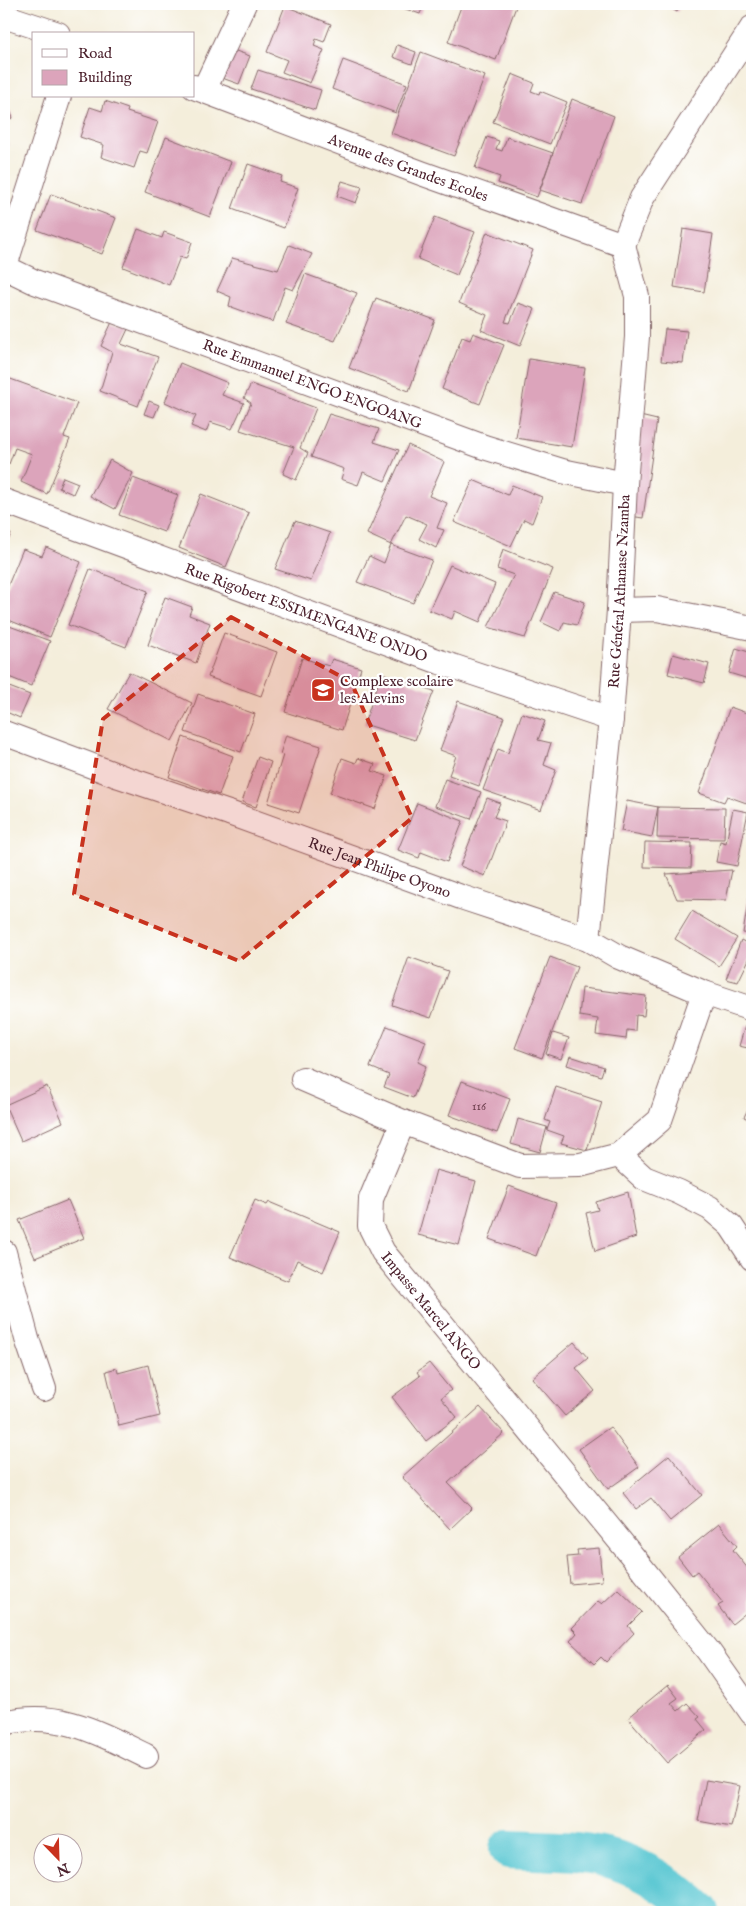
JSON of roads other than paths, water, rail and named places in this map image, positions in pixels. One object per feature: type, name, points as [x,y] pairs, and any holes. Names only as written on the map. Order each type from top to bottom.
[{"type":"street","points":[[199,88],[244,4]]},
{"type":"street","points":[[4,16],[52,32]]},
{"type":"street","points":[[623,245],[642,198],[752,28]]},
{"type":"street","name":"Avenue des Grandes Ecoles","points":[[199,88],[421,173],[623,245]]},
{"type":"street","points":[[4,268],[57,98]]},
{"type":"street","name":"Rue Général Athanase Nzamba","points":[[588,939],[611,719],[636,337],[637,296],[623,245]]},
{"type":"street","name":"Rue Emmanuel ENGO ENGOANG","points":[[4,268],[36,282],[484,448],[562,471],[625,484]]},
{"type":"street","name":"Rue Rigobert ESSIMENGANE ONDO","points":[[4,501],[440,662],[611,719]]},
{"type":"street","points":[[619,610],[657,609],[752,628]]},
{"type":"street","name":"Rue Jean Philipe Oyono","points":[[4,733],[119,776],[238,816],[442,890],[588,939],[619,957],[704,993],[752,1009]]},
{"type":"street","points":[[303,1079],[403,1122],[520,1166],[580,1165],[619,1154],[660,1120],[704,993]]},
{"type":"street","name":"Impasse Marcel ANGO","points":[[403,1122],[371,1199],[370,1226],[383,1252],[709,1652],[752,1713]]},
{"type":"street","points":[[619,1154],[644,1178],[679,1192],[710,1208],[731,1226],[752,1258]]},
{"type":"street","points":[[4,1252],[24,1330],[44,1389]]},
{"type":"street","points":[[4,1723],[16,1720],[62,1720],[84,1727],[146,1756]]},
{"type":"waterway","points":[[509,1849],[577,1852],[616,1860],[628,1864],[661,1882],[700,1912]]},
{"type":"place","name":"Complexe scolaire les Alevins","points":[[323,690]]}]
